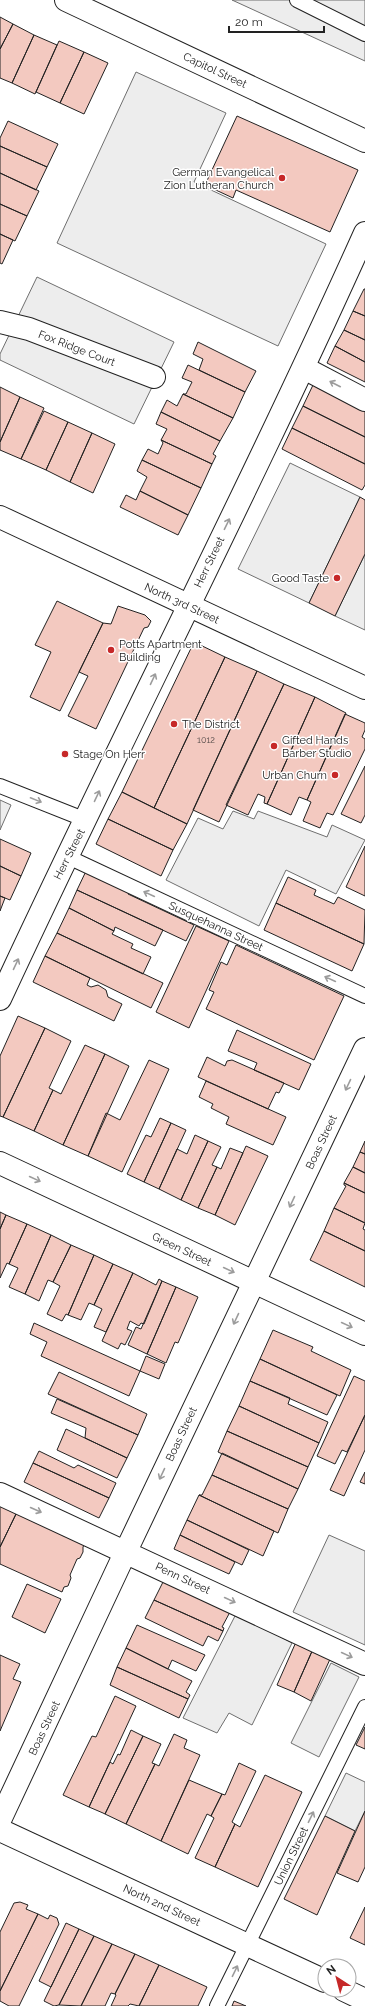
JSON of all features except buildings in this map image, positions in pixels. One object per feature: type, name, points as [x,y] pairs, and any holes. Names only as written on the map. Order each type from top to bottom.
[{"type":"street","name":"Capitol Street","points":[[66,0],[365,140]]},
{"type":"street","name":"Herr Street","points":[[0,999],[66,856],[86,820],[188,605],[304,368],[365,232]]},
{"type":"street","name":"Fox Ridge Court","points":[[0,322],[29,330],[154,376]]},
{"type":"street","points":[[304,368],[365,400]]},
{"type":"street","name":"North 3rd Street","points":[[0,517],[365,688]]},
{"type":"street","name":"Boas Street","points":[[0,1820],[126,1551],[365,1049]]},
{"type":"street","name":"Green Street","points":[[0,1163],[365,1334]]},
{"type":"street","name":"Penn Street","points":[[0,1494],[126,1551],[365,1664]]},
{"type":"street","name":"North 2nd Street","points":[[0,1830],[317,1977]]},
{"type":"lane","points":[[297,0],[365,34]]},
{"type":"lane","points":[[0,786],[86,820]]},
{"type":"lane","name":"Susquehanna Street","points":[[66,856],[365,996]]},
{"type":"lane","name":"Union Street","points":[[217,2006],[365,1707]]},
{"type":"shaded area","points":[[232,0],[365,0],[365,61]]},
{"type":"shaded area","points":[[136,72],[226,113],[194,182],[326,244],[278,346],[57,243]]},
{"type":"shaded area","points":[[37,277],[174,342],[134,424],[0,360],[0,354]]},
{"type":"shaded area","points":[[290,463],[360,497],[309,603],[238,569]]},
{"type":"shaded area","points":[[365,554],[365,630],[335,616]]},
{"type":"shaded area","points":[[0,800],[11,805],[0,830]]},
{"type":"shaded area","points":[[233,811],[254,819],[258,811],[327,837],[332,825],[365,840],[336,894],[286,870],[259,926],[166,880],[198,818],[223,829]]},
{"type":"shaded area","points":[[329,1535],[365,1551],[365,1645],[293,1612]]},
{"type":"shaded area","points":[[236,1614],[292,1643],[252,1725],[229,1713],[217,1733],[183,1718]]},
{"type":"shaded area","points":[[331,1663],[359,1677],[319,1757],[291,1743]]},
{"type":"shaded area","points":[[346,1773],[365,1782],[365,1811],[355,1831],[325,1816]]},
{"type":"place","name":"German Evangelical Zion Lutheran Church","points":[[282,178]]},
{"type":"place","name":"Good Taste","points":[[337,578]]},
{"type":"place","name":"Potts Apartment Building","points":[[111,650]]},
{"type":"place","name":"The District","points":[[174,724]]},
{"type":"place","name":"Gifted Hands Barber Studio","points":[[274,746]]},
{"type":"place","name":"Stage On Herr","points":[[65,754]]},
{"type":"place","name":"Urban Churn","points":[[335,775]]}]
